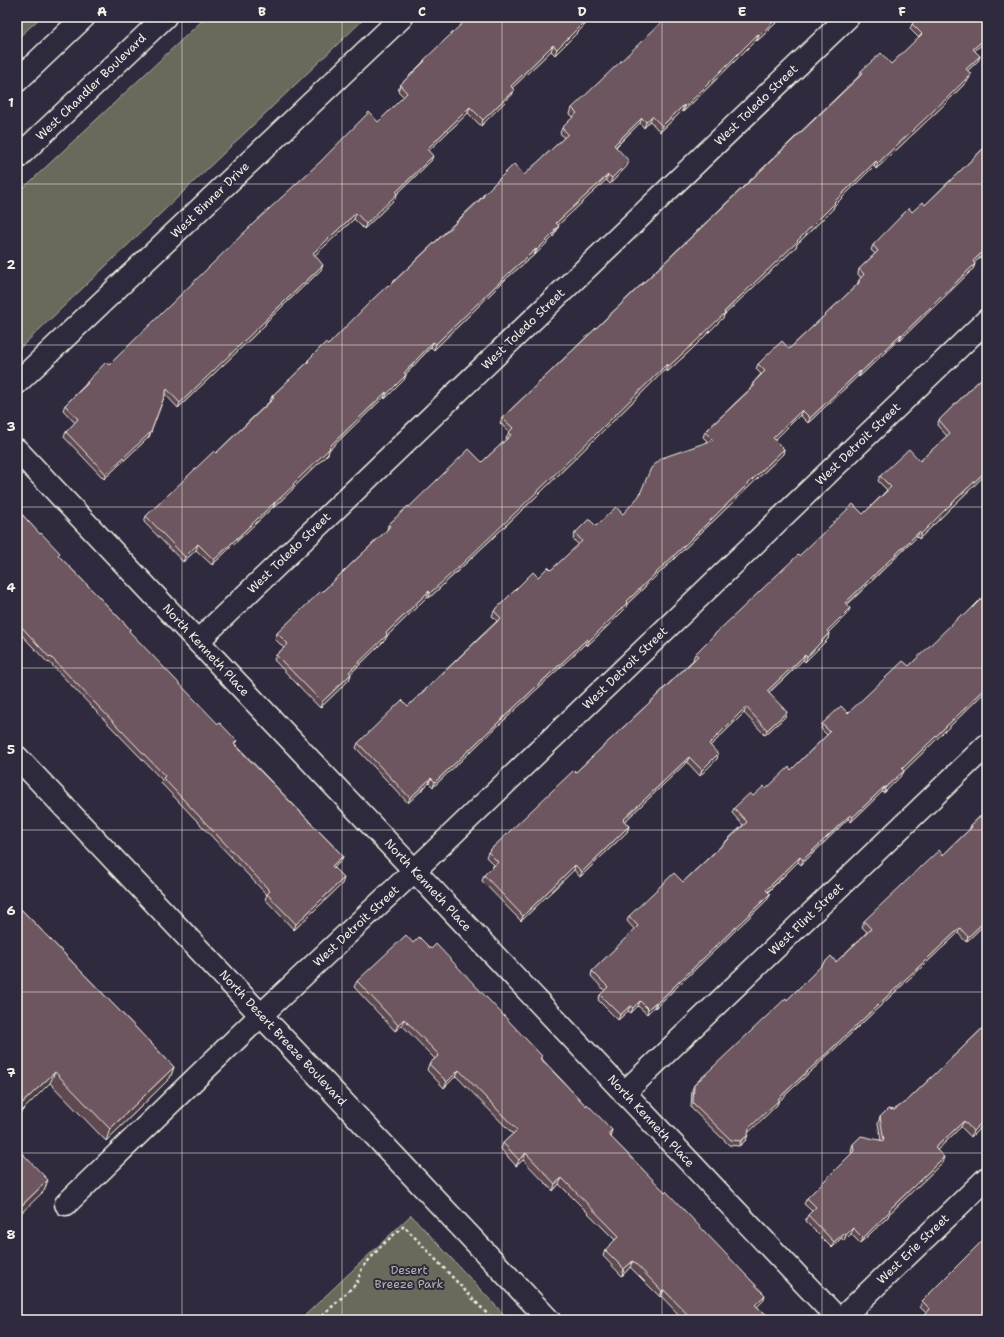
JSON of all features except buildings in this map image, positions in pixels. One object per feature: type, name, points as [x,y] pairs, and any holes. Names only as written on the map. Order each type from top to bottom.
[{"type":"street","points":[[17,81],[84,17]]},
{"type":"street","name":"West Chandler Boulevard","points":[[17,158],[165,17]]},
{"type":"street","name":"West Binner Drive","points":[[17,384],[402,17]]},
{"type":"street","name":"West Toledo Street","points":[[198,641],[848,17]]},
{"type":"street","name":"West Detroit Street","points":[[66,1204],[261,1015],[414,871],[987,320]]},
{"type":"street","name":"North Kenneth Place","points":[[17,450],[839,1320]]},
{"type":"street","name":"West Flint Street","points":[[624,1093],[987,745]]},
{"type":"street","name":"North Desert Breeze Boulevard","points":[[17,757],[549,1320]]},
{"type":"street","name":"West Erie Street","points":[[839,1320],[987,1178]]},
{"type":"path","points":[[318,1320],[357,1283],[362,1268],[382,1245],[404,1226],[493,1320]]},
{"type":"green space","points":[[17,17],[41,17],[17,39]]},
{"type":"green space","points":[[206,17],[366,17],[17,351],[17,194]]},
{"type":"green space","name":"Desert Breeze Park","points":[[411,1215],[509,1320],[300,1320]]}]
